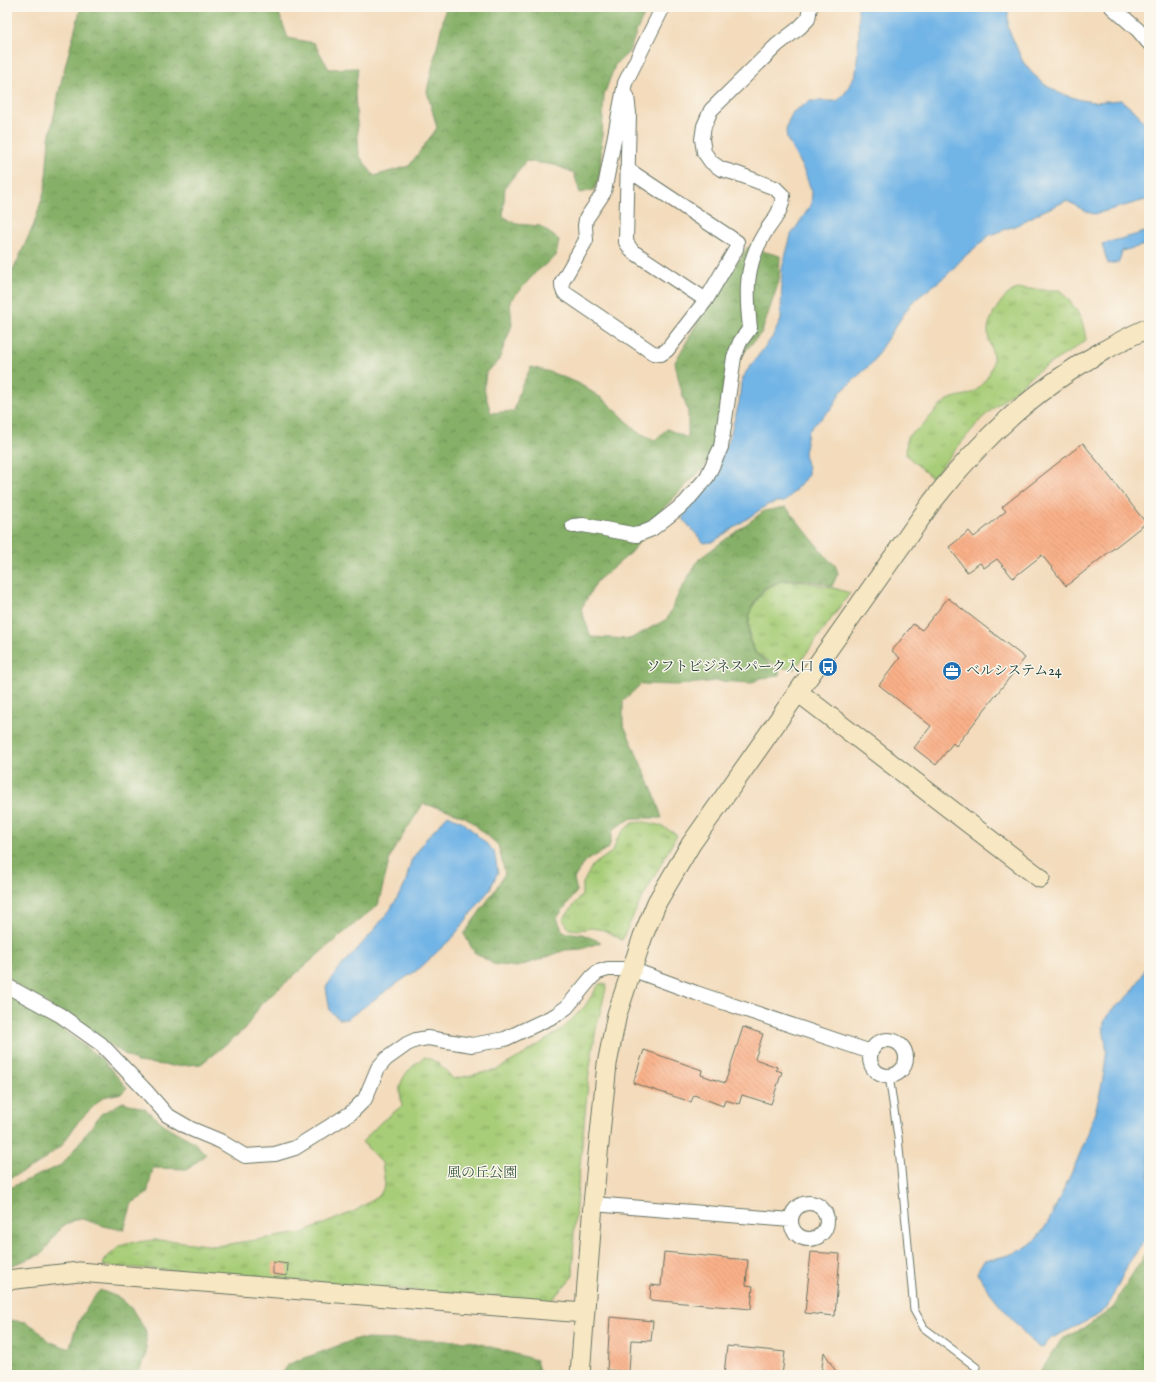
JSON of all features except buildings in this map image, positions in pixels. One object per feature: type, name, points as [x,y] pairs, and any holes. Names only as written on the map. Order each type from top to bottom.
[{"type":"street","points":[[627,169],[737,242],[736,249],[706,300],[664,353],[653,353],[562,290],[562,282],[586,240],[584,226],[586,219],[604,192],[625,83],[663,7]]},
{"type":"street","points":[[573,526],[583,525],[637,535],[652,529],[685,503],[707,477],[721,447],[734,357],[740,342],[750,328],[747,293],[749,270],[762,238],[778,216],[782,205],[783,196],[775,188],[721,169],[711,162],[704,152],[702,139],[704,126],[711,110],[728,92],[777,45],[808,19],[810,7]]},
{"type":"street","points":[[1112,7],[1138,30],[1149,43]]},
{"type":"street","points":[[625,83],[629,113],[626,242],[632,251],[706,300]]},
{"type":"street","points":[[580,1375],[593,1204],[607,1064],[617,1014],[631,970],[657,902],[691,844],[932,502],[974,451],[996,429],[1052,382],[1085,361],[1134,334],[1149,328]]},
{"type":"street","points":[[798,692],[1040,878]]},
{"type":"street","points":[[7,986],[60,1016],[101,1044],[167,1115],[192,1129],[220,1141],[245,1156],[275,1154],[295,1148],[351,1113],[365,1099],[378,1068],[386,1059],[407,1044],[416,1040],[428,1038],[472,1045],[504,1039],[556,1015],[567,1007],[586,983],[598,972],[608,969],[631,970],[870,1052]]},
{"type":"street","points":[[885,1039],[902,1045],[905,1050],[906,1062],[900,1072],[888,1076],[877,1072],[872,1067],[870,1062],[870,1052],[875,1044],[885,1039]]},
{"type":"street","points":[[593,1204],[791,1220]]},
{"type":"street","points":[[7,1280],[79,1272],[584,1313]]},
{"type":"lane","points":[[888,1076],[898,1137],[914,1310],[924,1328],[976,1367]]},
{"type":"green space","points":[[81,7],[279,7],[278,11],[288,38],[314,43],[329,69],[358,68],[355,93],[359,155],[374,176],[409,166],[437,128],[427,91],[446,7],[648,7],[629,52],[615,65],[604,95],[600,176],[594,190],[580,193],[574,173],[555,165],[526,161],[505,187],[503,216],[516,224],[540,226],[559,240],[556,256],[536,272],[510,301],[512,325],[498,362],[486,372],[484,389],[491,413],[514,411],[521,387],[531,367],[550,372],[578,383],[603,399],[637,432],[655,440],[667,429],[688,438],[688,412],[680,386],[675,362],[707,306],[748,247],[780,256],[779,281],[762,332],[726,373],[719,427],[705,466],[656,516],[632,552],[597,581],[581,609],[591,637],[630,639],[667,619],[680,591],[699,559],[764,511],[786,507],[828,559],[835,565],[838,573],[832,586],[803,580],[782,580],[764,588],[751,608],[748,624],[749,640],[755,653],[780,672],[778,676],[761,678],[751,683],[717,681],[678,685],[641,684],[623,701],[623,723],[654,794],[662,818],[632,818],[613,829],[609,848],[584,862],[574,879],[577,891],[557,918],[563,932],[582,934],[601,942],[582,949],[565,950],[516,967],[493,964],[474,952],[464,934],[505,873],[498,845],[467,818],[448,810],[423,804],[391,854],[378,905],[261,1004],[245,1029],[201,1064],[173,1066],[137,1062],[7,979],[7,278],[17,262],[34,224],[45,189],[49,139],[62,78]]},
{"type":"green space","points":[[1019,289],[1060,290],[1081,318],[1086,340],[1071,351],[1039,370],[981,419],[932,478],[906,455],[907,437],[916,431],[945,402],[953,398],[970,394],[979,388],[989,374],[993,363],[993,355],[988,331],[993,314],[1010,292]]},
{"type":"green space","points":[[782,581],[817,584],[850,593],[795,669],[782,668],[768,661],[756,653],[750,640],[749,624],[751,609],[765,589]]},
{"type":"green space","points":[[644,822],[661,826],[677,835],[638,906],[622,940],[604,930],[591,928],[579,930],[569,929],[563,919],[582,895],[582,885],[592,866],[613,851],[617,839],[632,823]]},
{"type":"green space","name":"風の丘公園","points":[[603,983],[607,985],[596,1029],[589,1073],[574,1227],[573,1276],[550,1302],[186,1271],[103,1266],[105,1259],[120,1246],[129,1243],[154,1240],[216,1246],[302,1233],[355,1211],[380,1195],[385,1185],[382,1163],[362,1142],[381,1122],[402,1106],[400,1089],[401,1082],[413,1066],[424,1057],[429,1058],[440,1065],[453,1079],[496,1070],[523,1055],[562,1029],[585,1006],[599,984]]},
{"type":"green space","points":[[7,995],[55,1024],[103,1060],[127,1088],[122,1093],[103,1097],[78,1122],[62,1145],[37,1165],[7,1179]]},
{"type":"green space","points":[[123,1102],[145,1109],[169,1128],[194,1142],[206,1154],[188,1169],[153,1168],[147,1194],[132,1203],[124,1230],[107,1227],[79,1218],[61,1227],[42,1254],[7,1267],[7,1189],[63,1164],[101,1114]]},
{"type":"green space","points":[[1149,1247],[1149,1375],[1038,1375],[1062,1339],[1083,1329],[1113,1308]]},
{"type":"green space","points":[[100,1290],[120,1298],[132,1309],[146,1331],[146,1356],[137,1375],[7,1375],[7,1320],[26,1322],[37,1329],[48,1341],[67,1348],[70,1347],[81,1317]]},
{"type":"green space","points":[[356,1339],[470,1341],[536,1360],[540,1375],[281,1375],[289,1364]]},
{"type":"water","points":[[858,7],[1008,7],[1008,28],[1023,62],[1044,84],[1059,93],[1081,100],[1094,102],[1121,100],[1138,114],[1144,124],[1145,166],[1149,176],[1149,199],[1095,214],[1087,212],[1066,201],[1017,225],[990,235],[963,258],[947,275],[912,302],[873,362],[840,393],[833,407],[808,432],[804,454],[808,468],[808,475],[785,502],[777,502],[767,505],[716,540],[704,543],[682,518],[728,443],[739,403],[741,383],[746,372],[773,336],[781,320],[782,269],[791,235],[811,205],[812,192],[804,171],[787,139],[786,131],[788,122],[793,112],[810,101],[837,101],[845,93],[856,73],[859,36]]},
{"type":"water","points":[[1149,231],[1149,244],[1122,251],[1119,262],[1108,264],[1102,244]]},
{"type":"water","points":[[448,815],[463,822],[494,851],[498,872],[490,889],[453,937],[420,968],[347,1019],[339,1019],[330,1011],[326,987],[338,970],[370,935],[390,910],[405,885],[411,861],[426,839]]},
{"type":"water","points":[[1149,960],[1149,1236],[1128,1264],[1107,1308],[1095,1317],[1052,1338],[1046,1342],[1044,1347],[1040,1348],[1032,1342],[993,1295],[980,1277],[978,1271],[984,1261],[1012,1254],[1031,1244],[1041,1234],[1048,1222],[1085,1142],[1096,1109],[1104,1074],[1106,1056],[1104,1036],[1105,1019],[1108,1014],[1132,992],[1142,976]]},
{"type":"place","name":"ソフトビジネスパーク入口","points":[[828,667]]},
{"type":"place","name":"ベルシステム24","points":[[952,671]]}]
